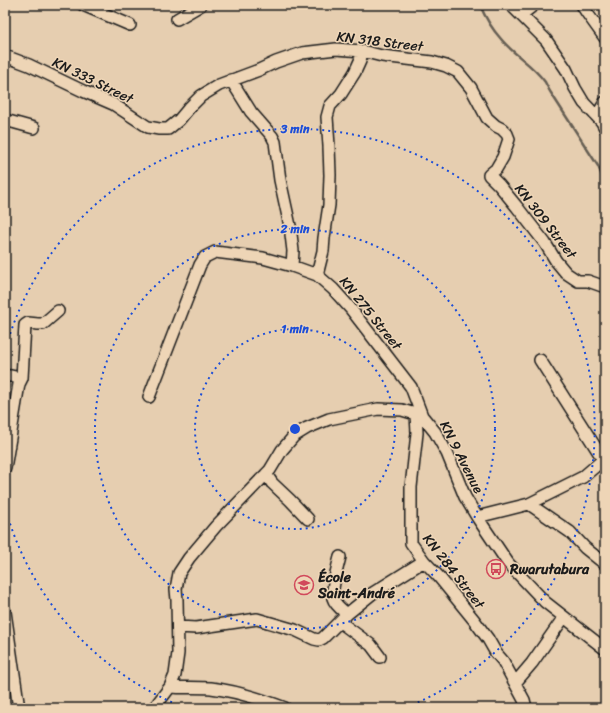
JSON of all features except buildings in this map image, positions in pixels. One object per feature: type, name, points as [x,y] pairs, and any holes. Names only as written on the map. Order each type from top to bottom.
[{"type":"street","points":[[83,5],[130,25]]},
{"type":"street","points":[[177,18],[201,5]]},
{"type":"street","points":[[511,5],[546,40],[566,69],[584,103],[597,116],[605,128]]},
{"type":"street","points":[[521,15],[534,5]]},
{"type":"street","points":[[582,5],[586,13],[605,38]]},
{"type":"street","name":"KN 318 Street","points":[[168,129],[179,120],[201,96],[219,85],[231,80],[302,53],[336,50],[362,51],[382,56],[432,62],[446,66],[458,72],[471,88],[487,118],[502,129],[509,139],[503,157],[496,169],[489,176]]},
{"type":"street","points":[[317,275],[323,251],[329,206],[330,175],[327,117],[330,106],[341,94],[355,72],[360,61],[362,51]]},
{"type":"street","name":"KN 333 Street","points":[[5,56],[113,104],[148,127],[168,129]]},
{"type":"street","points":[[231,80],[248,107],[268,130],[275,142],[280,180],[290,226],[293,251],[292,266]]},
{"type":"street","points":[[597,116],[605,102]]},
{"type":"street","points":[[5,120],[34,128]]},
{"type":"street","name":"KN 309 Street","points":[[489,176],[499,185],[517,207],[545,243],[556,261],[566,272],[578,281],[588,281],[605,287]]},
{"type":"street","name":"KN 275 Street","points":[[149,397],[200,265],[205,257],[215,252],[263,258],[317,275],[333,288],[350,308],[411,387],[419,415]]},
{"type":"street","points":[[5,468],[18,384],[22,378],[25,325],[28,323],[43,324],[58,311]]},
{"type":"street","points":[[477,517],[529,504],[583,477],[604,459],[540,360]]},
{"type":"street","points":[[5,376],[11,375],[17,378],[22,378]]},
{"type":"street","points":[[154,708],[170,687],[175,675],[178,652],[176,589],[179,573],[189,558],[216,526],[270,470],[282,450],[294,436],[306,428],[329,420],[378,409],[402,410],[419,415]]},
{"type":"street","name":"KN 9 Avenue","points":[[419,415],[436,432],[447,453],[465,497],[508,563],[546,602],[605,649]]},
{"type":"street","name":"KN 284 Street","points":[[419,415],[411,487],[411,543],[424,561],[474,620],[503,661],[524,700],[526,708]]},
{"type":"street","points":[[266,474],[272,483],[308,519]]},
{"type":"street","points":[[529,504],[570,532],[585,548],[605,564]]},
{"type":"street","points":[[340,557],[333,597],[344,618],[371,645],[380,657]]},
{"type":"street","points":[[178,627],[196,628],[257,619],[295,630],[319,640],[373,594],[424,561]]},
{"type":"street","points":[[5,612],[18,702],[17,708]]},
{"type":"street","points":[[515,683],[536,658],[564,617]]},
{"type":"street","points":[[170,687],[225,690],[250,696],[285,708]]},
{"type":"waterway","points":[[480,5],[489,23],[506,45],[535,70],[545,82],[598,166],[605,183]]},
{"type":"place","name":"Rwarutabura","points":[[496,569]]},
{"type":"place","name":"École Saint-André","points":[[304,585]]}]
